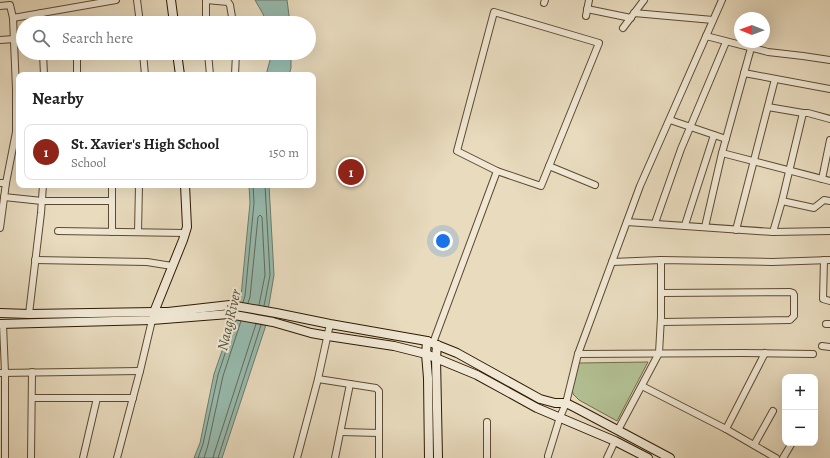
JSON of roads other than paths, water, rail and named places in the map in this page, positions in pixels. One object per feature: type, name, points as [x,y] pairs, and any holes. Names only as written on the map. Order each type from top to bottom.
[{"type":"main road","points":[[171,0],[173,16]]},
{"type":"main road","points":[[178,60],[180,72]]},
{"type":"main road","points":[[153,316],[187,227],[185,188]]},
{"type":"main road","points":[[153,316],[1,313],[1,324],[153,316],[168,312],[230,309],[276,313],[432,343],[457,353],[540,399],[555,403],[566,403],[597,418],[670,458]]},
{"type":"main road","points":[[230,309],[311,333],[394,346],[426,354],[478,375],[537,408],[615,441],[648,458]]},
{"type":"main road","points":[[429,458],[428,378],[426,354],[432,343]]},
{"type":"main road","points":[[432,343],[436,358],[438,458]]},
{"type":"street","points":[[24,16],[90,2],[116,0]]},
{"type":"street","points":[[137,0],[139,16]]},
{"type":"street","points":[[206,16],[206,0],[228,2],[232,16]]},
{"type":"street","points":[[589,0],[587,12],[713,20]]},
{"type":"street","points":[[623,28],[644,0]]},
{"type":"street","points":[[550,457],[560,417],[566,403],[578,354],[640,186],[722,0]]},
{"type":"street","points":[[0,6],[10,3],[13,18],[16,132]]},
{"type":"street","points":[[494,12],[598,43],[541,186],[497,171],[457,151],[494,12]]},
{"type":"street","points":[[706,36],[734,44]]},
{"type":"street","points":[[0,40],[14,39]]},
{"type":"street","points":[[656,223],[681,149],[726,42]]},
{"type":"street","points":[[705,227],[722,153],[751,48],[768,52],[830,60]]},
{"type":"street","points":[[43,60],[44,72]]},
{"type":"street","points":[[77,60],[77,72]]},
{"type":"street","points":[[144,60],[145,72]]},
{"type":"street","points":[[209,60],[210,72]]},
{"type":"street","points":[[236,60],[236,72]]},
{"type":"street","points":[[744,73],[830,89]]},
{"type":"street","points":[[736,230],[775,79]]},
{"type":"street","points":[[768,107],[808,113],[830,119]]},
{"type":"street","points":[[773,232],[803,113]]},
{"type":"street","points":[[670,120],[726,139]]},
{"type":"street","points":[[685,225],[714,135]]},
{"type":"street","points":[[822,179],[830,140]]},
{"type":"street","points":[[0,228],[4,197],[3,183],[16,142]]},
{"type":"street","points":[[722,153],[830,181]]},
{"type":"street","points":[[549,166],[595,185]]},
{"type":"street","points":[[432,343],[497,171]]},
{"type":"street","points":[[29,314],[43,188]]},
{"type":"street","points":[[112,188],[112,232]]},
{"type":"street","points":[[138,232],[139,188]]},
{"type":"street","points":[[4,197],[42,201],[112,201]]},
{"type":"street","points":[[782,201],[814,208],[824,200],[830,201]]},
{"type":"street","points":[[627,222],[773,232],[830,231]]},
{"type":"street","points":[[58,231],[185,233]]},
{"type":"street","points":[[35,260],[147,262],[172,266]]},
{"type":"street","points":[[612,262],[661,260],[772,262],[827,260],[823,299],[830,301]]},
{"type":"street","points":[[618,430],[659,354],[661,322],[661,260]]},
{"type":"street","points":[[661,293],[793,292],[794,295],[794,316],[790,320],[661,322]]},
{"type":"street","points":[[117,458],[153,316]]},
{"type":"street","points":[[1,324],[5,458]]},
{"type":"street","points":[[297,458],[318,379],[330,324]]},
{"type":"street","points":[[822,346],[830,347]]},
{"type":"street","points":[[726,429],[765,353]]},
{"type":"street","points":[[578,354],[813,354]]},
{"type":"street","points":[[2,373],[140,371]]},
{"type":"street","points":[[32,372],[32,458]]},
{"type":"street","points":[[318,379],[376,388],[379,391],[379,458]]},
{"type":"street","points":[[335,458],[350,384]]},
{"type":"street","points":[[642,386],[726,429],[776,458]]},
{"type":"street","points":[[32,398],[133,398]]},
{"type":"street","points":[[83,458],[98,398]]},
{"type":"street","points":[[754,445],[772,411]]},
{"type":"street","points":[[487,422],[487,458]]},
{"type":"street","points":[[341,432],[379,433]]},
{"type":"street","points":[[607,458],[615,441]]},
{"type":"street","points":[[783,458],[790,446]]},
{"type":"water","points":[[255,0],[287,0],[289,16],[264,16]]},
{"type":"water","points":[[270,60],[291,60],[290,72],[267,72]]},
{"type":"water","points":[[249,188],[269,188],[274,275],[265,328],[222,458],[194,458],[200,443],[214,374],[241,296],[250,203]]},
{"type":"place","name":"St. Xavier's High School","points":[[351,172]]},
{"type":"water label","name":"Naag River","points":[[229,320]]}]
